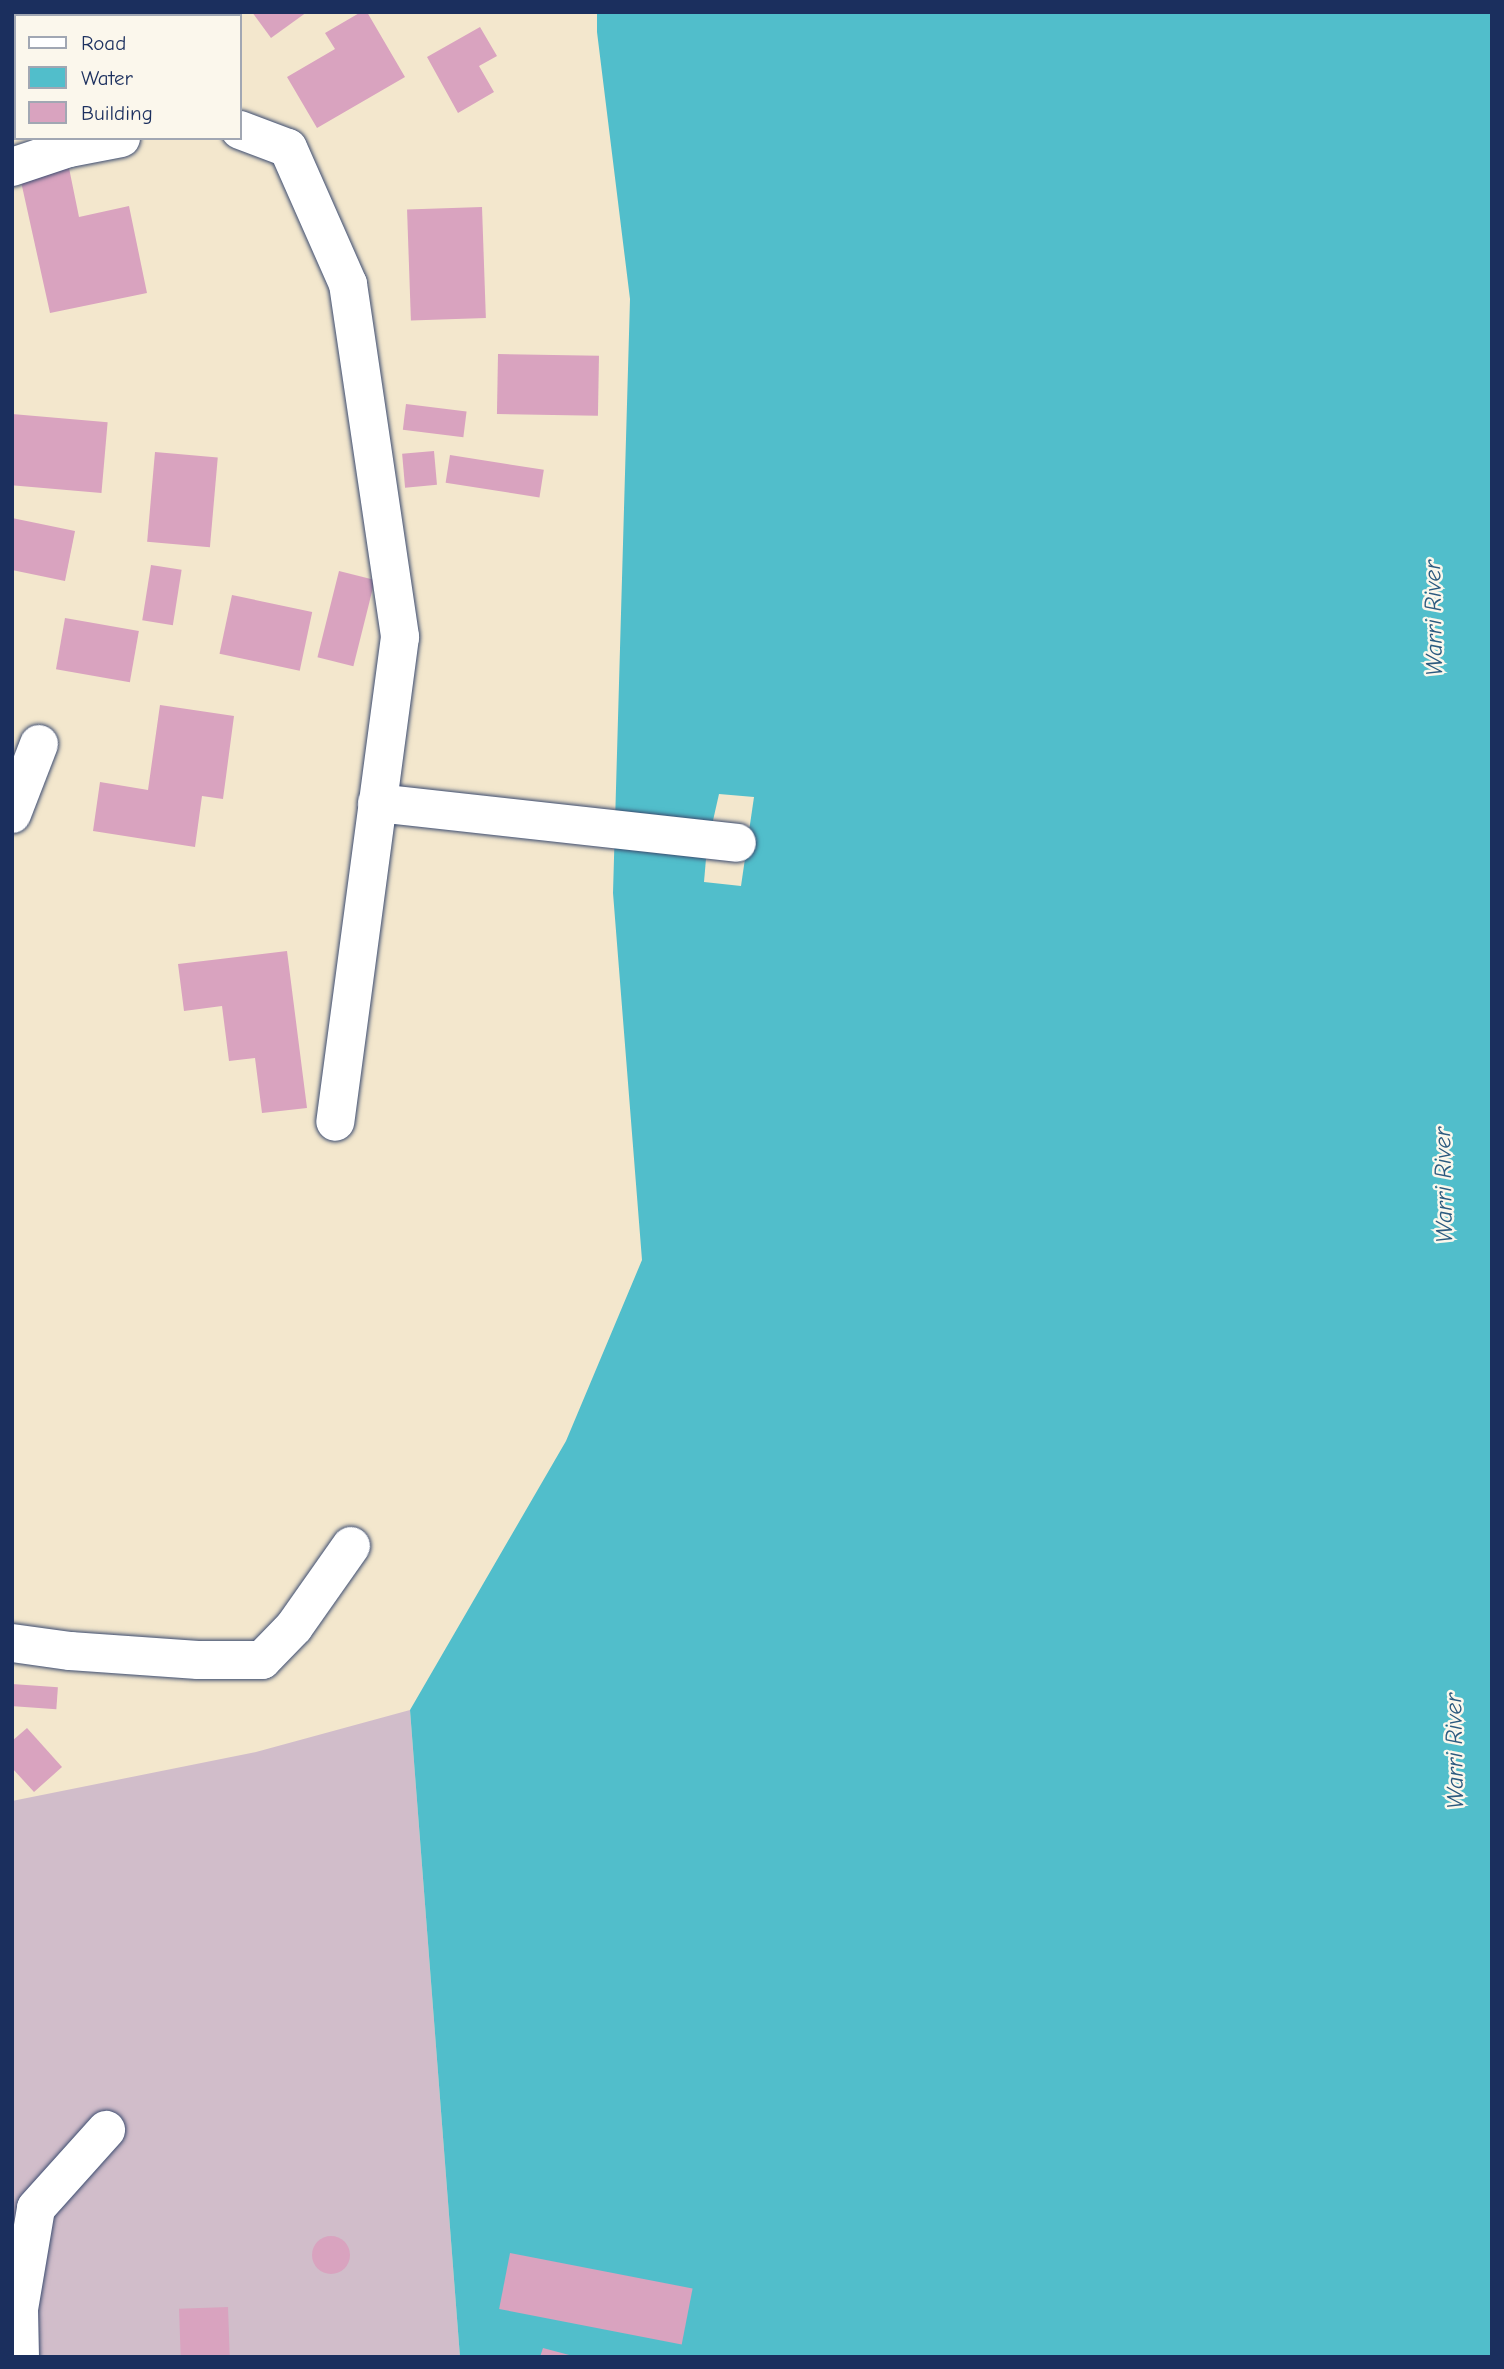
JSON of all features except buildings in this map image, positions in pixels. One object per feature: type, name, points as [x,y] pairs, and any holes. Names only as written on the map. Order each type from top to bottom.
[{"type":"street","points":[[242,131],[288,148],[348,284],[400,638],[335,1122]]},
{"type":"street","points":[[34,154],[110,140]]},
{"type":"street","points":[[12,814],[39,744]]},
{"type":"street","points":[[377,803],[737,843]]},
{"type":"street","points":[[12,1643],[70,1651],[198,1660],[262,1660],[294,1627],[351,1546]]},
{"type":"street","points":[[20,2357],[19,2309],[36,2208],[106,2130]]},
{"type":"shaded area","points":[[410,1710],[460,2357],[12,2357],[12,1801],[256,1752]]},
{"type":"water","name":"Warri River","points":[[597,12],[1492,12],[1492,2357],[460,2357],[410,1710],[566,1441],[642,1260],[613,893],[630,299],[597,32]]},
{"type":"pier","points":[[719,794],[754,797],[741,886],[704,882],[707,847]]}]
